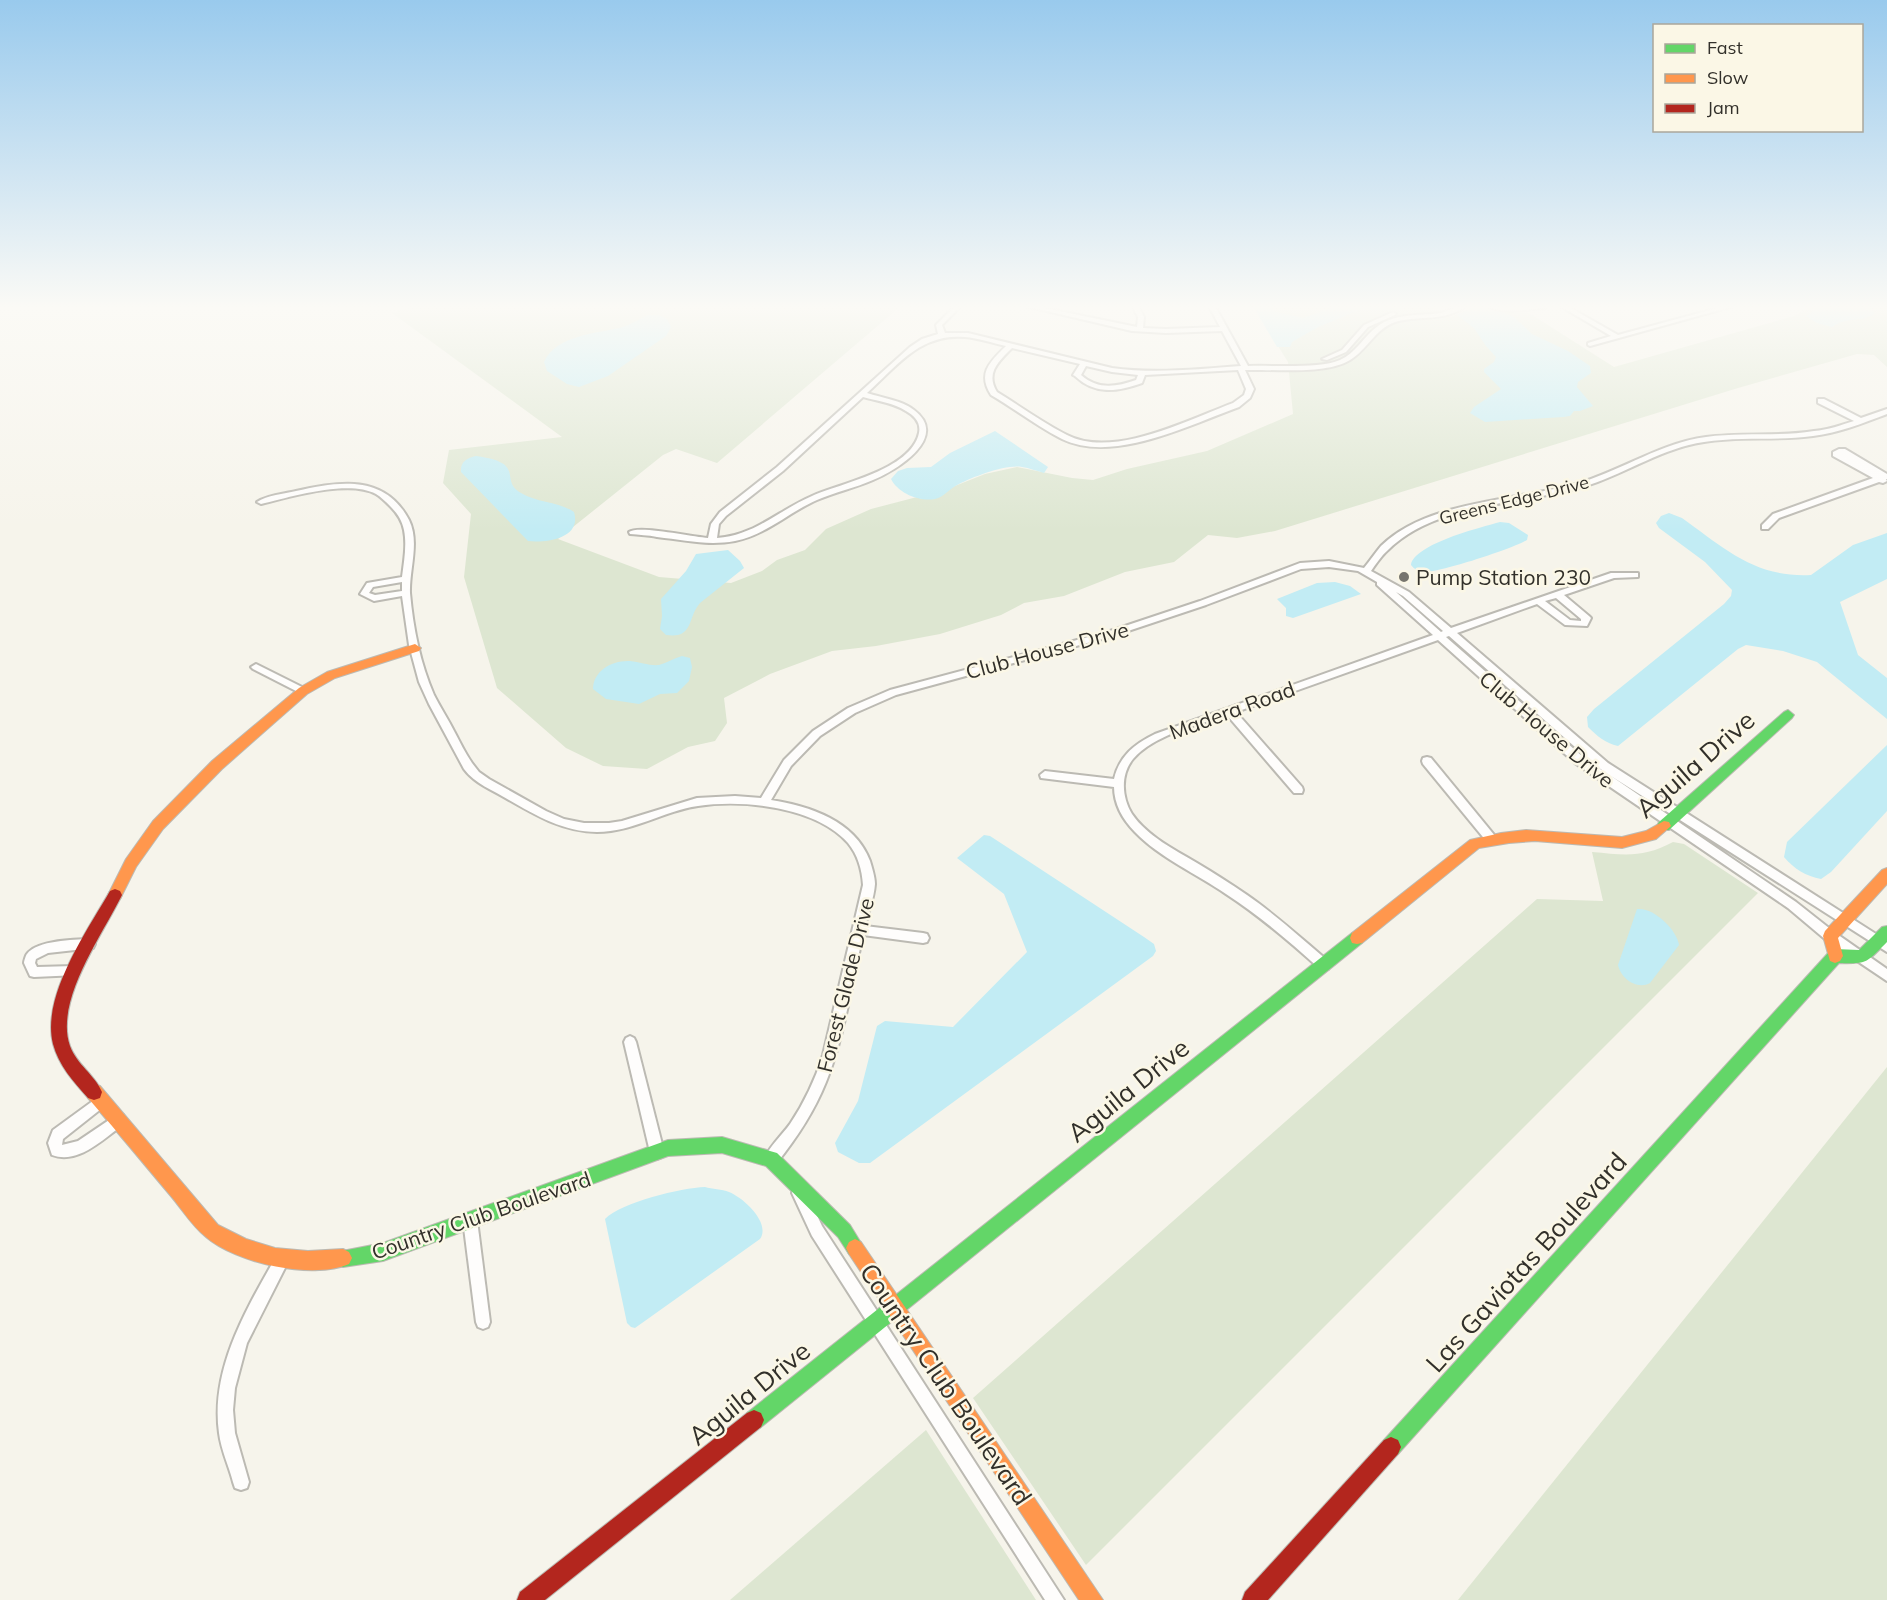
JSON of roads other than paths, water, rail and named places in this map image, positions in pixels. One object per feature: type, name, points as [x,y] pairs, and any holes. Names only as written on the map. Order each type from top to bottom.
[{"type":"street","points":[[712,541],[715,524],[723,514],[780,469],[876,381]]},
{"type":"street","points":[[988,381],[994,393],[1060,435],[1092,445],[1115,445],[1145,439],[1236,405],[1247,396],[1250,389],[1248,381]]},
{"type":"street","points":[[1085,381],[1102,390],[1117,390],[1139,381]]},
{"type":"street","points":[[633,532],[645,532],[695,542],[736,538],[762,530],[812,499],[885,472],[918,445],[922,439],[924,427],[916,414],[904,407],[861,394]]},
{"type":"street","points":[[1821,401],[1860,421]]},
{"type":"street","name":"Greens Edge Drive","points":[[1366,571],[1374,558],[1390,541],[1428,521],[1502,500],[1561,491],[1586,484],[1649,456],[1690,442],[1731,437],[1815,433],[1887,411]]},
{"type":"street","points":[[1842,451],[1885,478],[1836,454],[1842,451]]},
{"type":"street","points":[[1765,527],[1776,516],[1885,478]]},
{"type":"street","name":"Forest Glade Drive","points":[[261,502],[298,492],[339,488],[366,488],[378,491],[386,497],[407,524],[409,535],[406,593],[415,648],[428,693],[472,771],[549,819],[584,828],[600,828],[622,825],[695,802],[719,799],[764,802],[793,809],[836,827],[850,838],[861,852],[867,868],[869,885],[821,1082],[809,1108],[792,1134],[771,1159]]},
{"type":"street","name":"Club House Drive","points":[[764,802],[784,767],[805,742],[845,712],[868,700],[1148,622],[1300,566],[1329,564],[1366,571],[1406,594],[1604,766],[1792,905],[1830,936],[1887,976]]},
{"type":"street","name":"Club House Drive","points":[[1366,571],[1579,760],[1672,818],[1845,920],[1884,940]]},
{"type":"street","name":"Madera Road","points":[[1119,784],[1124,765],[1137,748],[1147,742],[1557,594],[1611,576],[1635,575]]},
{"type":"street","points":[[405,579],[370,585],[364,594],[374,598],[406,593]]},
{"type":"street","points":[[1539,601],[1568,623],[1584,624],[1586,618],[1557,594]]},
{"type":"street","name":"Country Club Boulevard","points":[[415,648],[331,675],[303,691],[217,765],[158,825],[131,863],[65,990],[60,1018],[61,1044],[69,1063],[212,1231],[232,1246],[282,1260],[342,1260],[373,1254],[668,1148],[722,1145],[771,1159],[840,1225],[1092,1600]]},
{"type":"street","points":[[256,667],[303,691]]},
{"type":"street","points":[[1229,711],[1298,790]]},
{"type":"street","name":"Aguila Drive","points":[[528,1600],[1475,844],[1514,835],[1634,843],[1654,834],[1788,715]]},
{"type":"street","points":[[1427,761],[1491,839]]},
{"type":"street","points":[[1044,775],[1119,784],[1121,802],[1126,813],[1145,835],[1243,898],[1324,965]]},
{"type":"street","points":[[1884,940],[1862,957],[1835,956],[1830,936],[1887,874]]},
{"type":"street","points":[[859,930],[923,939]]},
{"type":"street","points":[[75,971],[34,972],[29,966],[30,959],[36,953],[51,947],[89,944]]},
{"type":"street","name":"Las Gaviotas Boulevard","points":[[1253,1600],[1835,956]]},
{"type":"street","points":[[630,1042],[657,1152]]},
{"type":"street","points":[[101,1101],[58,1135],[57,1149],[63,1152],[81,1147],[117,1120]]},
{"type":"street","name":"Country Club Boulevard","points":[[790,1177],[817,1231],[1055,1600]]},
{"type":"street","points":[[470,1220],[483,1322]]},
{"type":"street","points":[[241,1482],[227,1432],[226,1403],[230,1378],[242,1337],[254,1308],[282,1260]]},
{"type":"water","points":[[562,381],[596,381],[579,387]]},
{"type":"water","points":[[1493,381],[1580,381],[1577,387],[1593,406],[1574,411],[1570,416],[1485,422],[1470,413],[1474,407],[1501,389]]},
{"type":"water","points":[[995,431],[1048,467],[1044,473],[1022,467],[999,469],[965,481],[938,498],[929,500],[916,498],[904,492],[891,479],[898,471],[907,468],[931,467],[950,453]]},
{"type":"water","points":[[476,456],[492,459],[507,467],[512,483],[521,493],[574,512],[573,528],[553,540],[528,541],[461,472],[465,461]]},
{"type":"water","points":[[1669,513],[1682,518],[1741,559],[1773,572],[1791,575],[1811,575],[1853,545],[1887,533],[1887,579],[1840,602],[1858,655],[1887,678],[1887,719],[1817,662],[1783,651],[1746,645],[1738,649],[1618,746],[1605,741],[1591,730],[1588,727],[1587,717],[1594,709],[1731,596],[1732,590],[1705,562],[1659,528],[1656,523],[1661,516]]},
{"type":"water","points":[[1500,522],[1509,523],[1528,535],[1527,540],[1492,554],[1431,572],[1416,570],[1411,565],[1415,557],[1436,543]]},
{"type":"water","points":[[728,550],[744,568],[700,603],[686,631],[681,634],[666,635],[660,629],[661,599],[686,571],[696,554]]},
{"type":"water","points":[[1335,582],[1350,586],[1361,594],[1293,618],[1286,616],[1286,608],[1277,599],[1317,583]]},
{"type":"water","points":[[682,656],[690,658],[692,667],[689,681],[677,693],[660,694],[639,704],[606,699],[593,689],[600,672],[617,662],[630,661],[659,665]]},
{"type":"water","points":[[1887,745],[1887,811],[1831,872],[1821,879],[1805,874],[1796,868],[1784,857],[1787,842]]},
{"type":"water","points":[[984,835],[990,836],[1144,937],[1154,944],[1156,951],[1153,956],[870,1163],[859,1163],[838,1152],[835,1143],[858,1101],[877,1026],[885,1021],[953,1027],[1027,952],[1004,894],[957,858]]},
{"type":"water","points":[[1637,909],[1644,909],[1664,921],[1674,933],[1679,945],[1650,983],[1645,985],[1630,982],[1622,975],[1618,965]]},
{"type":"water","points":[[705,1187],[729,1192],[748,1205],[762,1226],[760,1239],[635,1328],[631,1327],[627,1323],[605,1219],[624,1207],[638,1202],[667,1193]]},
{"type":"place","name":"Pump Station 230","points":[[1404,577]]}]
